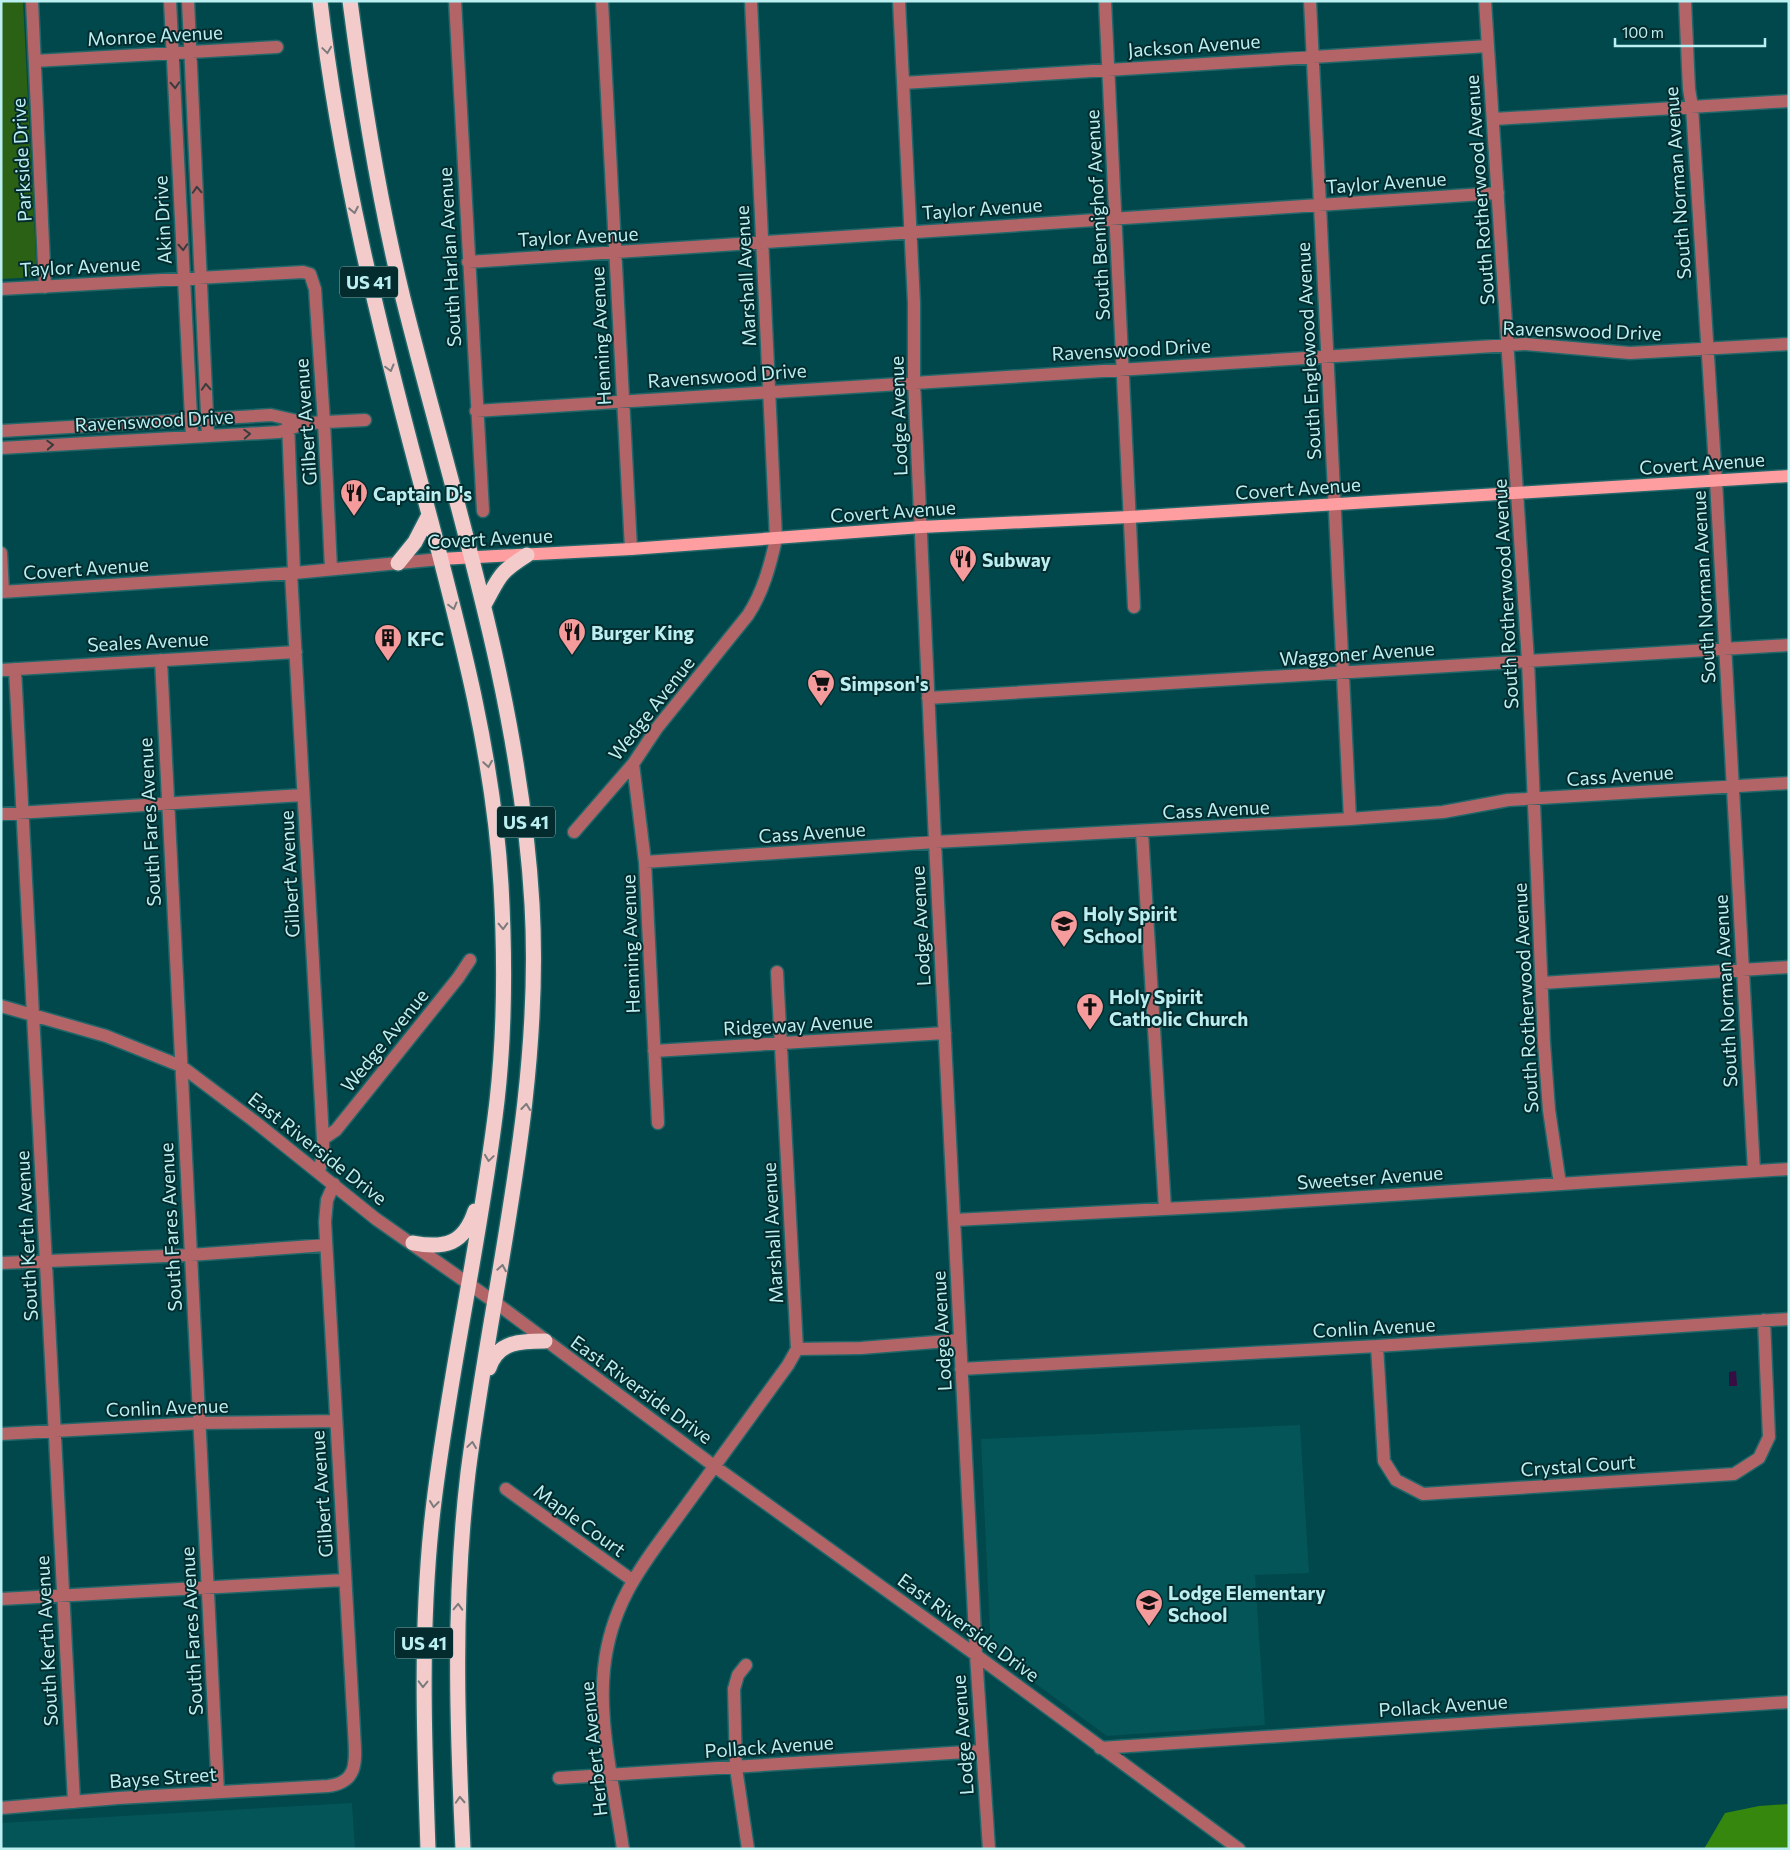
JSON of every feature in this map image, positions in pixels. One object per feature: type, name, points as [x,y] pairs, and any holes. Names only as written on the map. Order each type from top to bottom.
[{"type":"highway","name":"US 41","points":[[320,1],[340,140],[362,251],[459,629],[484,742],[501,884],[504,955],[503,1024],[497,1099],[486,1179],[442,1438],[429,1546],[423,1689],[428,1849]]},
{"type":"highway","name":"US 41","points":[[350,1],[372,152],[390,239],[484,606],[508,711],[523,800],[534,950],[531,1058],[524,1120],[468,1473],[459,1583],[456,1710],[463,1849]]},
{"type":"highway","points":[[398,563],[415,542],[429,515]]},
{"type":"highway","points":[[484,606],[506,568],[527,555]]},
{"type":"highway","points":[[412,1243],[440,1246],[452,1242],[464,1234],[472,1219],[486,1179]]},
{"type":"highway","points":[[478,1408],[490,1364],[500,1349],[517,1342],[546,1341]]},
{"type":"main road","name":"Covert Avenue","points":[[440,558],[527,555],[776,539],[921,527],[1129,517],[1789,476]]},
{"type":"street","name":"Parkside Drive","points":[[32,1],[45,287]]},
{"type":"street","name":"Akin Drive","points":[[170,1],[192,437]]},
{"type":"street","name":"Akin Drive","points":[[188,1],[208,436]]},
{"type":"street","name":"South Harlan Avenue","points":[[455,1],[476,411],[483,510]]},
{"type":"street","name":"Henning Avenue","points":[[602,1],[631,548]]},
{"type":"street","name":"Marshall Avenue","points":[[751,1],[776,539],[766,578]]},
{"type":"street","name":"Lodge Avenue","points":[[899,1],[914,303],[914,381],[934,842],[961,1369],[973,1555],[976,1655],[989,1849]]},
{"type":"street","name":"South Bennighof Avenue","points":[[1105,1],[1134,607]]},
{"type":"street","name":"South Englewood Avenue","points":[[1310,1],[1350,819]]},
{"type":"street","name":"South Rotherwood Avenue","points":[[1485,1],[1528,661],[1549,1110],[1560,1184]]},
{"type":"street","name":"South Norman Avenue","points":[[1685,1],[1734,786],[1754,1171]]},
{"type":"street","name":"Jackson Avenue","points":[[903,83],[1488,46]]},
{"type":"street","name":"Monroe Avenue","points":[[35,61],[277,47]]},
{"type":"street","points":[[1494,119],[1789,102]]},
{"type":"street","name":"Taylor Avenue","points":[[468,262],[615,254],[1115,217],[1320,206],[1498,193]]},
{"type":"street","name":"Taylor Avenue","points":[[1,289],[303,272],[310,274]]},
{"type":"street","name":"Gilbert Avenue","points":[[310,274],[315,289],[331,570]]},
{"type":"street","name":"Ravenswood Drive","points":[[476,411],[914,381],[1508,345],[1554,345],[1614,352],[1789,344]]},
{"type":"street","name":"Ravenswood Drive","points":[[1,431],[271,415],[288,424]]},
{"type":"street","name":"Ravenswood Drive","points":[[1,448],[208,436],[288,424],[365,420]]},
{"type":"street","name":"Gilbert Avenue","points":[[288,424],[296,652],[323,1139],[323,1154],[319,1172]]},
{"type":"street","points":[[1,554],[2,592]]},
{"type":"street","name":"Covert Avenue","points":[[2,592],[293,573],[440,558]]},
{"type":"street","name":"Wedge Avenue","points":[[574,832],[633,764],[657,728],[748,615],[759,598],[766,578]]},
{"type":"street","name":"Waggoner Avenue","points":[[928,698],[1789,645]]},
{"type":"street","name":"Seales Avenue","points":[[1,670],[296,652]]},
{"type":"street","name":"South Fares Avenue","points":[[161,660],[218,1792]]},
{"type":"street","name":"South Kerth Avenue","points":[[14,669],[74,1802]]},
{"type":"street","name":"Henning Avenue","points":[[633,764],[645,862],[658,1123]]},
{"type":"street","name":"Cass Avenue","points":[[645,862],[934,842],[1350,819],[1442,812],[1497,801],[1789,783]]},
{"type":"street","points":[[1,814],[303,795]]},
{"type":"street","points":[[1142,832],[1165,1209]]},
{"type":"street","name":"Wedge Avenue","points":[[323,1139],[340,1124],[458,978],[470,960]]},
{"type":"street","points":[[1542,983],[1789,967]]},
{"type":"street","name":"Marshall Avenue","points":[[777,972],[797,1349]]},
{"type":"street","name":"East Riverside Drive","points":[[1,1006],[106,1036],[182,1066],[319,1172],[376,1219],[469,1283],[714,1466],[976,1655],[1239,1849]]},
{"type":"street","name":"Ridgeway Avenue","points":[[654,1051],[945,1033]]},
{"type":"street","name":"Sweetser Avenue","points":[[954,1220],[1165,1209],[1789,1168]]},
{"type":"street","name":"Gilbert Avenue","points":[[328,1786],[340,1785],[348,1779],[354,1767],[326,1245],[326,1209],[334,1184]]},
{"type":"street","points":[[1,1264],[190,1255],[326,1245]]},
{"type":"street","name":"Conlin Avenue","points":[[961,1369],[1377,1346],[1789,1319]]},
{"type":"street","name":"Crystal Court","points":[[1377,1346],[1384,1462],[1396,1480],[1424,1494],[1734,1474],[1759,1458],[1769,1437],[1764,1320]]},
{"type":"street","points":[[714,1466],[782,1373],[797,1349],[861,1348],[960,1340]]},
{"type":"street","name":"Conlin Avenue","points":[[1,1434],[199,1423],[335,1421]]},
{"type":"street","name":"Herbert Avenue","points":[[623,1849],[604,1715],[604,1671],[612,1628],[632,1580],[714,1466]]},
{"type":"street","name":"Maple Court","points":[[506,1489],[632,1580]]},
{"type":"street","points":[[1,1599],[344,1580]]},
{"type":"street","points":[[746,1665],[738,1675],[734,1689],[736,1768],[748,1849]]},
{"type":"street","name":"Pollack Avenue","points":[[1100,1748],[1789,1702]]},
{"type":"street","name":"Pollack Avenue","points":[[559,1778],[982,1752]]},
{"type":"street","name":"Bayse Street","points":[[1,1808],[328,1786]]},
{"type":"shaded area","points":[[1736,1371],[1737,1386],[1729,1386],[1729,1372]]},
{"type":"shaded area","points":[[1300,1425],[1309,1573],[1255,1575],[1265,1725],[1107,1736],[991,1651],[981,1439]]},
{"type":"shaded area","points":[[352,1803],[355,1849],[1,1849],[1,1823]]},
{"type":"green space","points":[[1,1],[23,1],[37,277],[1,279]]},
{"type":"green space","points":[[1789,1804],[1789,1849],[1704,1849],[1725,1813],[1759,1806]]},
{"type":"place","name":"Captain D's","points":[[354,517]]},
{"type":"place","name":"Subway","points":[[963,583]]},
{"type":"place","name":"Burger King","points":[[572,656]]},
{"type":"place","name":"KFC","points":[[388,662]]},
{"type":"place","name":"Simpson's","points":[[821,707]]},
{"type":"place","name":"Holy Spirit School","points":[[1064,948]]},
{"type":"place","name":"Holy Spirit Catholic Church","points":[[1090,1031]]},
{"type":"place","name":"Lodge Elementary School","points":[[1149,1627]]}]
